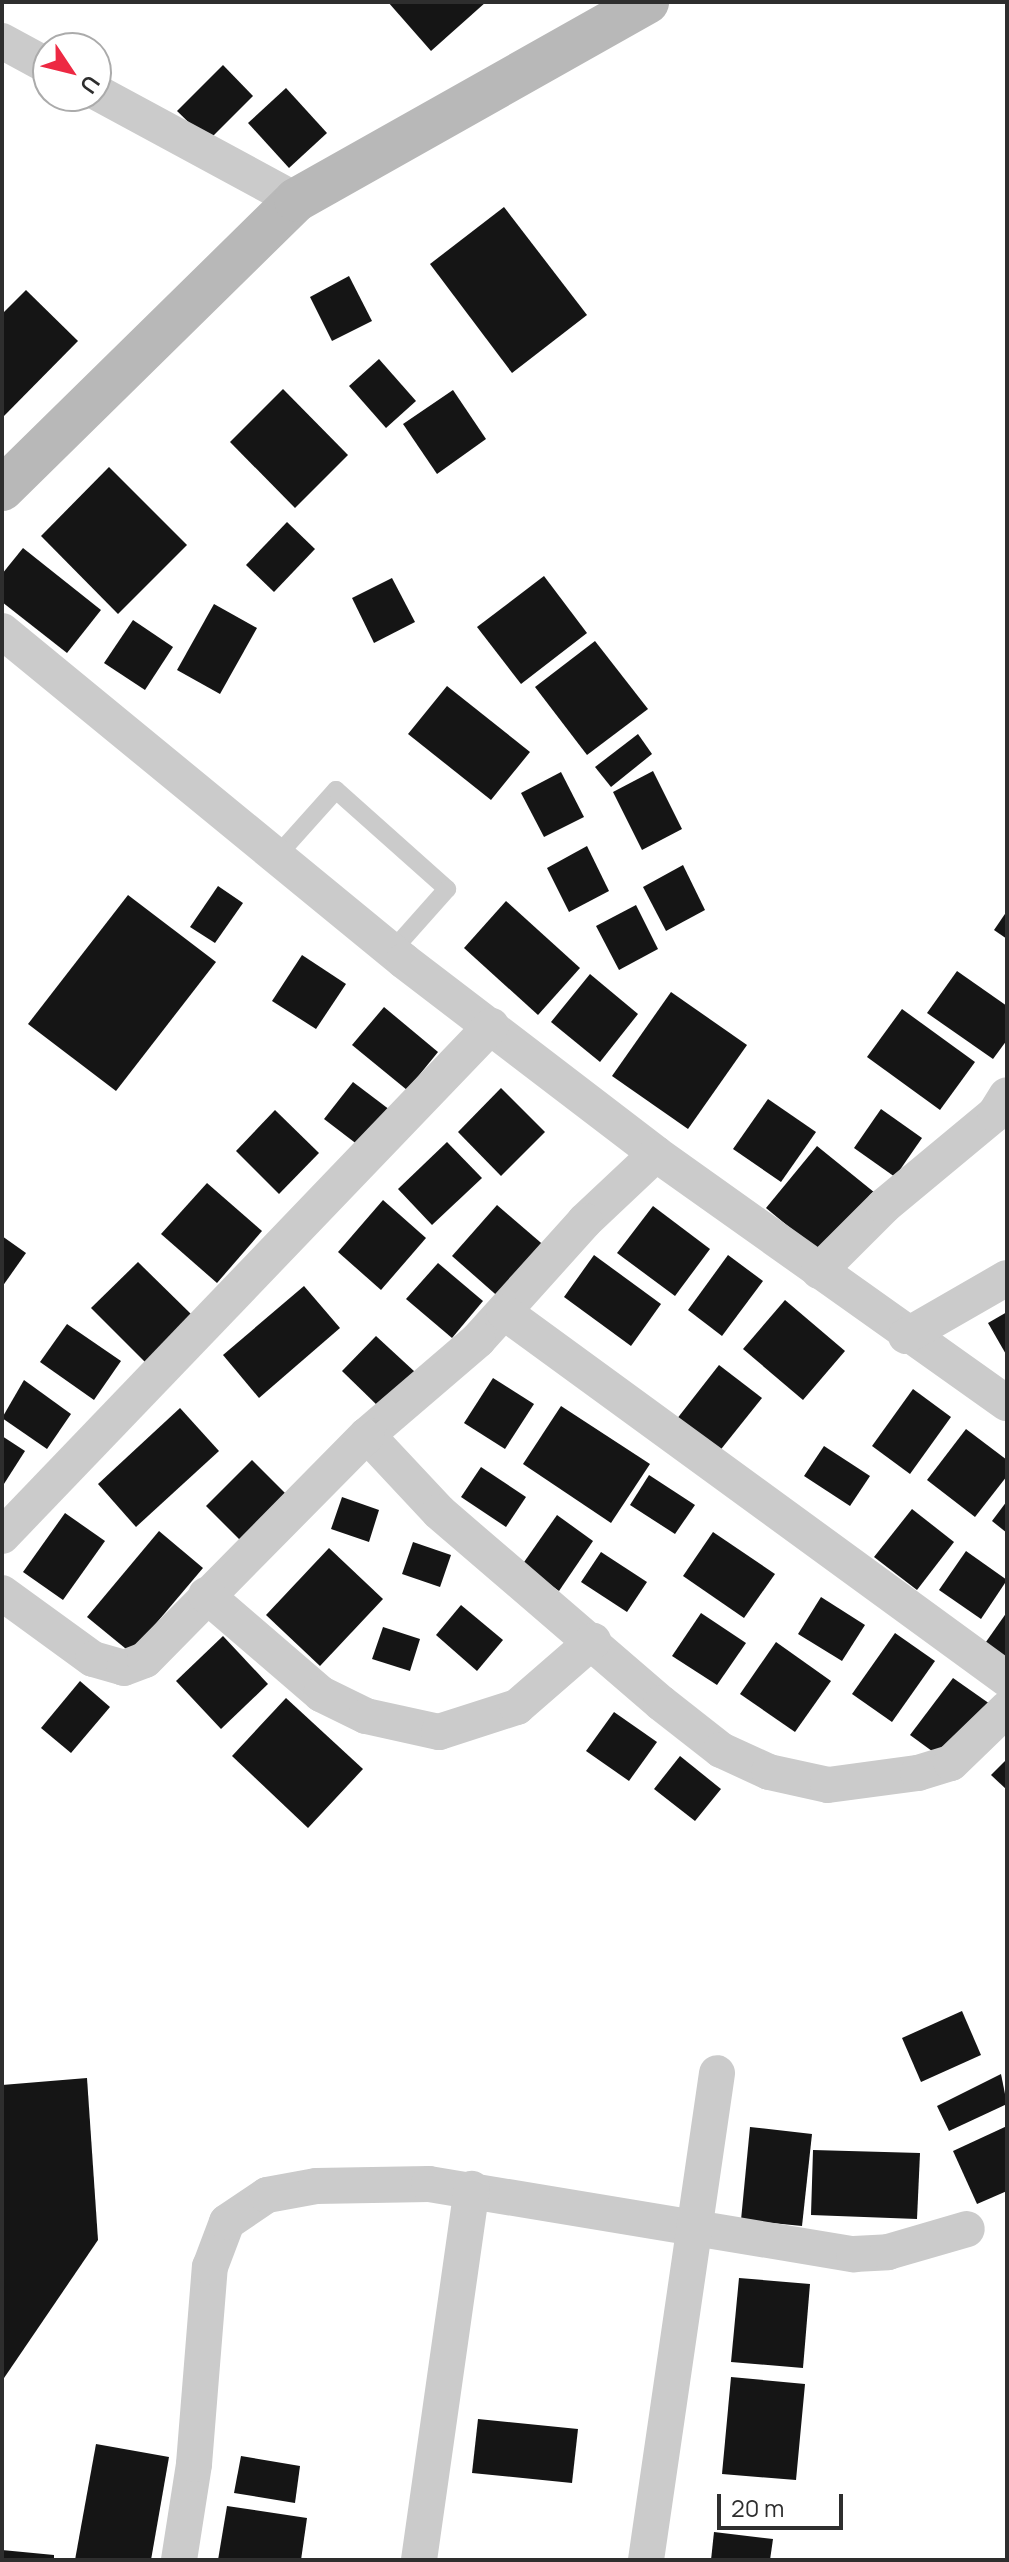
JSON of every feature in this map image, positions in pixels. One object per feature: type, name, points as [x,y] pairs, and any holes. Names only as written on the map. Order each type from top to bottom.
[{"type":"main road","points":[[2,489],[296,200],[641,3]]},
{"type":"street","points":[[2,41],[32,57]]},
{"type":"street","points":[[112,101],[296,200]]},
{"type":"street","points":[[2,631],[392,951],[656,1154],[906,1336],[1007,1403]]},
{"type":"street","points":[[2,1536],[491,1026]]},
{"type":"street","points":[[819,1271],[884,1206],[1003,1116]]},
{"type":"street","points":[[2,1593],[93,1659],[124,1668],[145,1660],[367,1435],[504,1312],[585,1221],[656,1154]]},
{"type":"street","points":[[906,1336],[1007,1278]]},
{"type":"street","points":[[504,1312],[1007,1679]]},
{"type":"street","points":[[367,1435],[439,1512],[721,1750],[769,1772],[828,1785],[951,1763],[1007,1709]]},
{"type":"street","points":[[206,1595],[321,1694],[366,1716],[439,1732],[517,1707],[593,1641]]},
{"type":"street","points":[[646,2560],[698,2225],[717,2073]]},
{"type":"street","points":[[179,2560],[194,2464],[204,2305],[227,2222],[267,2195],[316,2186],[383,2182],[472,2189],[698,2225],[854,2254],[888,2252],[967,2229]]},
{"type":"street","points":[[419,2560],[472,2189]]},
{"type":"lane","points":[[276,857],[336,790],[447,889],[392,951]]},
{"type":"building","points":[[388,2],[486,2],[431,51]]},
{"type":"building","points":[[223,65],[253,96],[208,141],[177,111]]},
{"type":"building","points":[[286,88],[327,133],[289,168],[248,123]]},
{"type":"building","points":[[504,207],[587,315],[512,373],[430,264]]},
{"type":"building","points":[[349,276],[372,321],[332,341],[310,297]]},
{"type":"building","points":[[26,290],[78,341],[2,418],[2,314]]},
{"type":"building","points":[[379,359],[416,401],[386,428],[349,386]]},
{"type":"building","points":[[283,389],[348,455],[295,508],[230,442]]},
{"type":"building","points":[[453,390],[486,439],[437,474],[403,424]]},
{"type":"building","points":[[109,467],[187,545],[118,614],[41,536]]},
{"type":"building","points":[[287,522],[315,549],[274,592],[246,565]]},
{"type":"building","points":[[23,548],[101,610],[67,653],[2,602],[2,574]]},
{"type":"building","points":[[544,576],[587,633],[521,684],[477,627]]},
{"type":"building","points":[[392,578],[415,622],[374,643],[352,598]]},
{"type":"building","points":[[214,604],[257,628],[220,694],[177,670]]},
{"type":"building","points":[[133,620],[173,647],[145,690],[104,663]]},
{"type":"building","points":[[595,641],[648,709],[587,755],[535,687]]},
{"type":"building","points":[[447,686],[530,752],[491,800],[408,734]]},
{"type":"building","points":[[638,734],[652,754],[611,787],[595,767]]},
{"type":"building","points":[[653,771],[682,829],[642,850],[613,792]]},
{"type":"building","points":[[561,772],[584,817],[544,837],[521,793]]},
{"type":"building","points":[[587,846],[609,891],[569,912],[547,868]]},
{"type":"building","points":[[683,865],[705,910],[666,931],[643,887]]},
{"type":"building","points":[[218,886],[243,903],[215,943],[190,927]]},
{"type":"building","points":[[128,895],[216,962],[116,1091],[28,1024]]},
{"type":"building","points":[[506,901],[580,968],[538,1015],[464,948]]},
{"type":"building","points":[[636,905],[658,949],[619,970],[596,926]]},
{"type":"building","points":[[1007,911],[1007,939],[994,930]]},
{"type":"building","points":[[302,955],[346,984],[316,1029],[272,1001]]},
{"type":"building","points":[[957,971],[1007,1006],[1007,1040],[993,1059],[927,1013]]},
{"type":"building","points":[[590,974],[638,1014],[600,1062],[551,1022]]},
{"type":"building","points":[[671,992],[747,1045],[688,1129],[612,1076]]},
{"type":"building","points":[[384,1007],[438,1052],[407,1090],[352,1045]]},
{"type":"building","points":[[902,1009],[975,1062],[940,1110],[867,1057]]},
{"type":"building","points":[[353,1082],[390,1110],[362,1148],[324,1119]]},
{"type":"building","points":[[501,1088],[545,1132],[501,1176],[458,1132]]},
{"type":"building","points":[[768,1099],[816,1132],[781,1182],[733,1149]]},
{"type":"building","points":[[881,1109],[922,1138],[895,1177],[854,1148]]},
{"type":"building","points":[[275,1110],[319,1153],[279,1194],[236,1151]]},
{"type":"building","points":[[447,1142],[482,1178],[432,1225],[398,1189]]},
{"type":"building","points":[[817,1146],[880,1197],[829,1260],[766,1208]]},
{"type":"building","points":[[207,1183],[262,1231],[217,1283],[161,1234]]},
{"type":"building","points":[[383,1200],[426,1238],[381,1290],[338,1252]]},
{"type":"building","points":[[497,1205],[547,1248],[502,1300],[452,1256]]},
{"type":"building","points":[[653,1206],[710,1249],[675,1296],[617,1253]]},
{"type":"building","points":[[2,1236],[26,1253],[2,1287]]},
{"type":"building","points":[[594,1255],[661,1304],[631,1346],[564,1297]]},
{"type":"building","points":[[728,1255],[763,1281],[722,1336],[688,1310]]},
{"type":"building","points":[[138,1262],[192,1315],[146,1363],[91,1308]]},
{"type":"building","points":[[438,1263],[483,1301],[452,1338],[406,1299]]},
{"type":"building","points":[[304,1286],[340,1328],[259,1398],[223,1355]]},
{"type":"building","points":[[785,1300],[845,1351],[803,1400],[743,1349]]},
{"type":"building","points":[[1007,1312],[1007,1356],[988,1323]]},
{"type":"building","points":[[67,1324],[121,1361],[94,1400],[40,1362]]},
{"type":"building","points":[[376,1336],[415,1372],[380,1408],[342,1371]]},
{"type":"building","points":[[719,1365],[762,1398],[718,1453],[676,1420]]},
{"type":"building","points":[[493,1378],[534,1404],[505,1449],[464,1423]]},
{"type":"building","points":[[24,1380],[71,1414],[47,1449],[2,1418]]},
{"type":"building","points":[[913,1389],[951,1417],[910,1474],[872,1446]]},
{"type":"building","points":[[561,1406],[650,1464],[611,1523],[523,1464]]},
{"type":"building","points":[[180,1408],[219,1451],[136,1527],[98,1484]]},
{"type":"building","points":[[966,1429],[1007,1460],[1007,1476],[975,1517],[927,1480]]},
{"type":"building","points":[[2,1436],[25,1451],[2,1487]]},
{"type":"building","points":[[824,1446],[870,1476],[850,1506],[804,1476]]},
{"type":"building","points":[[252,1460],[291,1499],[245,1545],[206,1506]]},
{"type":"building","points":[[481,1467],[526,1497],[506,1527],[461,1497]]},
{"type":"building","points":[[649,1475],[695,1505],[675,1534],[630,1505]]},
{"type":"building","points":[[342,1497],[379,1510],[369,1542],[331,1529]]},
{"type":"building","points":[[1007,1501],[1007,1533],[992,1521]]},
{"type":"building","points":[[912,1509],[954,1542],[917,1590],[874,1557]]},
{"type":"building","points":[[65,1513],[105,1541],[63,1600],[23,1572]]},
{"type":"building","points":[[557,1515],[593,1541],[559,1591],[522,1565]]},
{"type":"building","points":[[159,1531],[203,1568],[131,1653],[87,1617]]},
{"type":"building","points":[[713,1532],[775,1574],[744,1618],[683,1576]]},
{"type":"building","points":[[413,1542],[451,1555],[440,1587],[402,1574]]},
{"type":"building","points":[[329,1548],[383,1599],[320,1666],[266,1615]]},
{"type":"building","points":[[966,1551],[1007,1580],[981,1619],[939,1590]]},
{"type":"building","points":[[601,1552],[647,1582],[627,1612],[581,1582]]},
{"type":"building","points":[[821,1597],[865,1625],[842,1661],[798,1634]]},
{"type":"building","points":[[461,1605],[503,1640],[477,1671],[436,1635]]},
{"type":"building","points":[[1007,1612],[1007,1668],[981,1649]]},
{"type":"building","points":[[701,1613],[746,1643],[717,1685],[672,1656]]},
{"type":"building","points":[[383,1627],[420,1639],[410,1671],[372,1659]]},
{"type":"building","points":[[895,1633],[935,1661],[892,1722],[852,1694]]},
{"type":"building","points":[[223,1636],[268,1684],[221,1729],[176,1681]]},
{"type":"building","points":[[776,1642],[831,1681],[795,1732],[740,1694]]},
{"type":"building","points":[[953,1678],[990,1704],[947,1762],[910,1735]]},
{"type":"building","points":[[80,1681],[110,1707],[71,1753],[41,1728]]},
{"type":"building","points":[[286,1698],[363,1769],[308,1828],[232,1756]]},
{"type":"building","points":[[614,1712],[657,1742],[629,1781],[586,1751]]},
{"type":"building","points":[[680,1756],[721,1789],[695,1821],[654,1789]]},
{"type":"building","points":[[1007,1759],[1007,1790],[991,1775]]},
{"type":"building","points":[[962,2011],[981,2055],[921,2082],[902,2038]]},
{"type":"building","points":[[1001,2074],[1007,2104],[949,2131],[937,2106]]},
{"type":"building","points":[[87,2078],[98,2240],[2,2381],[2,2085]]},
{"type":"building","points":[[1007,2126],[1007,2191],[977,2204],[953,2151]]},
{"type":"building","points":[[750,2127],[812,2134],[802,2226],[741,2220]]},
{"type":"building","points":[[813,2150],[920,2153],[917,2219],[811,2215]]},
{"type":"building","points":[[739,2278],[810,2284],[803,2368],[731,2362]]},
{"type":"building","points":[[731,2377],[805,2384],[796,2480],[722,2474]]},
{"type":"building","points":[[478,2419],[578,2429],[572,2483],[472,2473]]},
{"type":"building","points":[[96,2444],[169,2457],[151,2560],[75,2560]]},
{"type":"building","points":[[241,2456],[300,2466],[295,2503],[234,2493]]},
{"type":"building","points":[[227,2506],[307,2518],[301,2560],[218,2560]]},
{"type":"building","points":[[714,2532],[773,2539],[770,2560],[711,2560]]},
{"type":"building","points":[[2,2550],[54,2555],[54,2560],[2,2560]]}]
